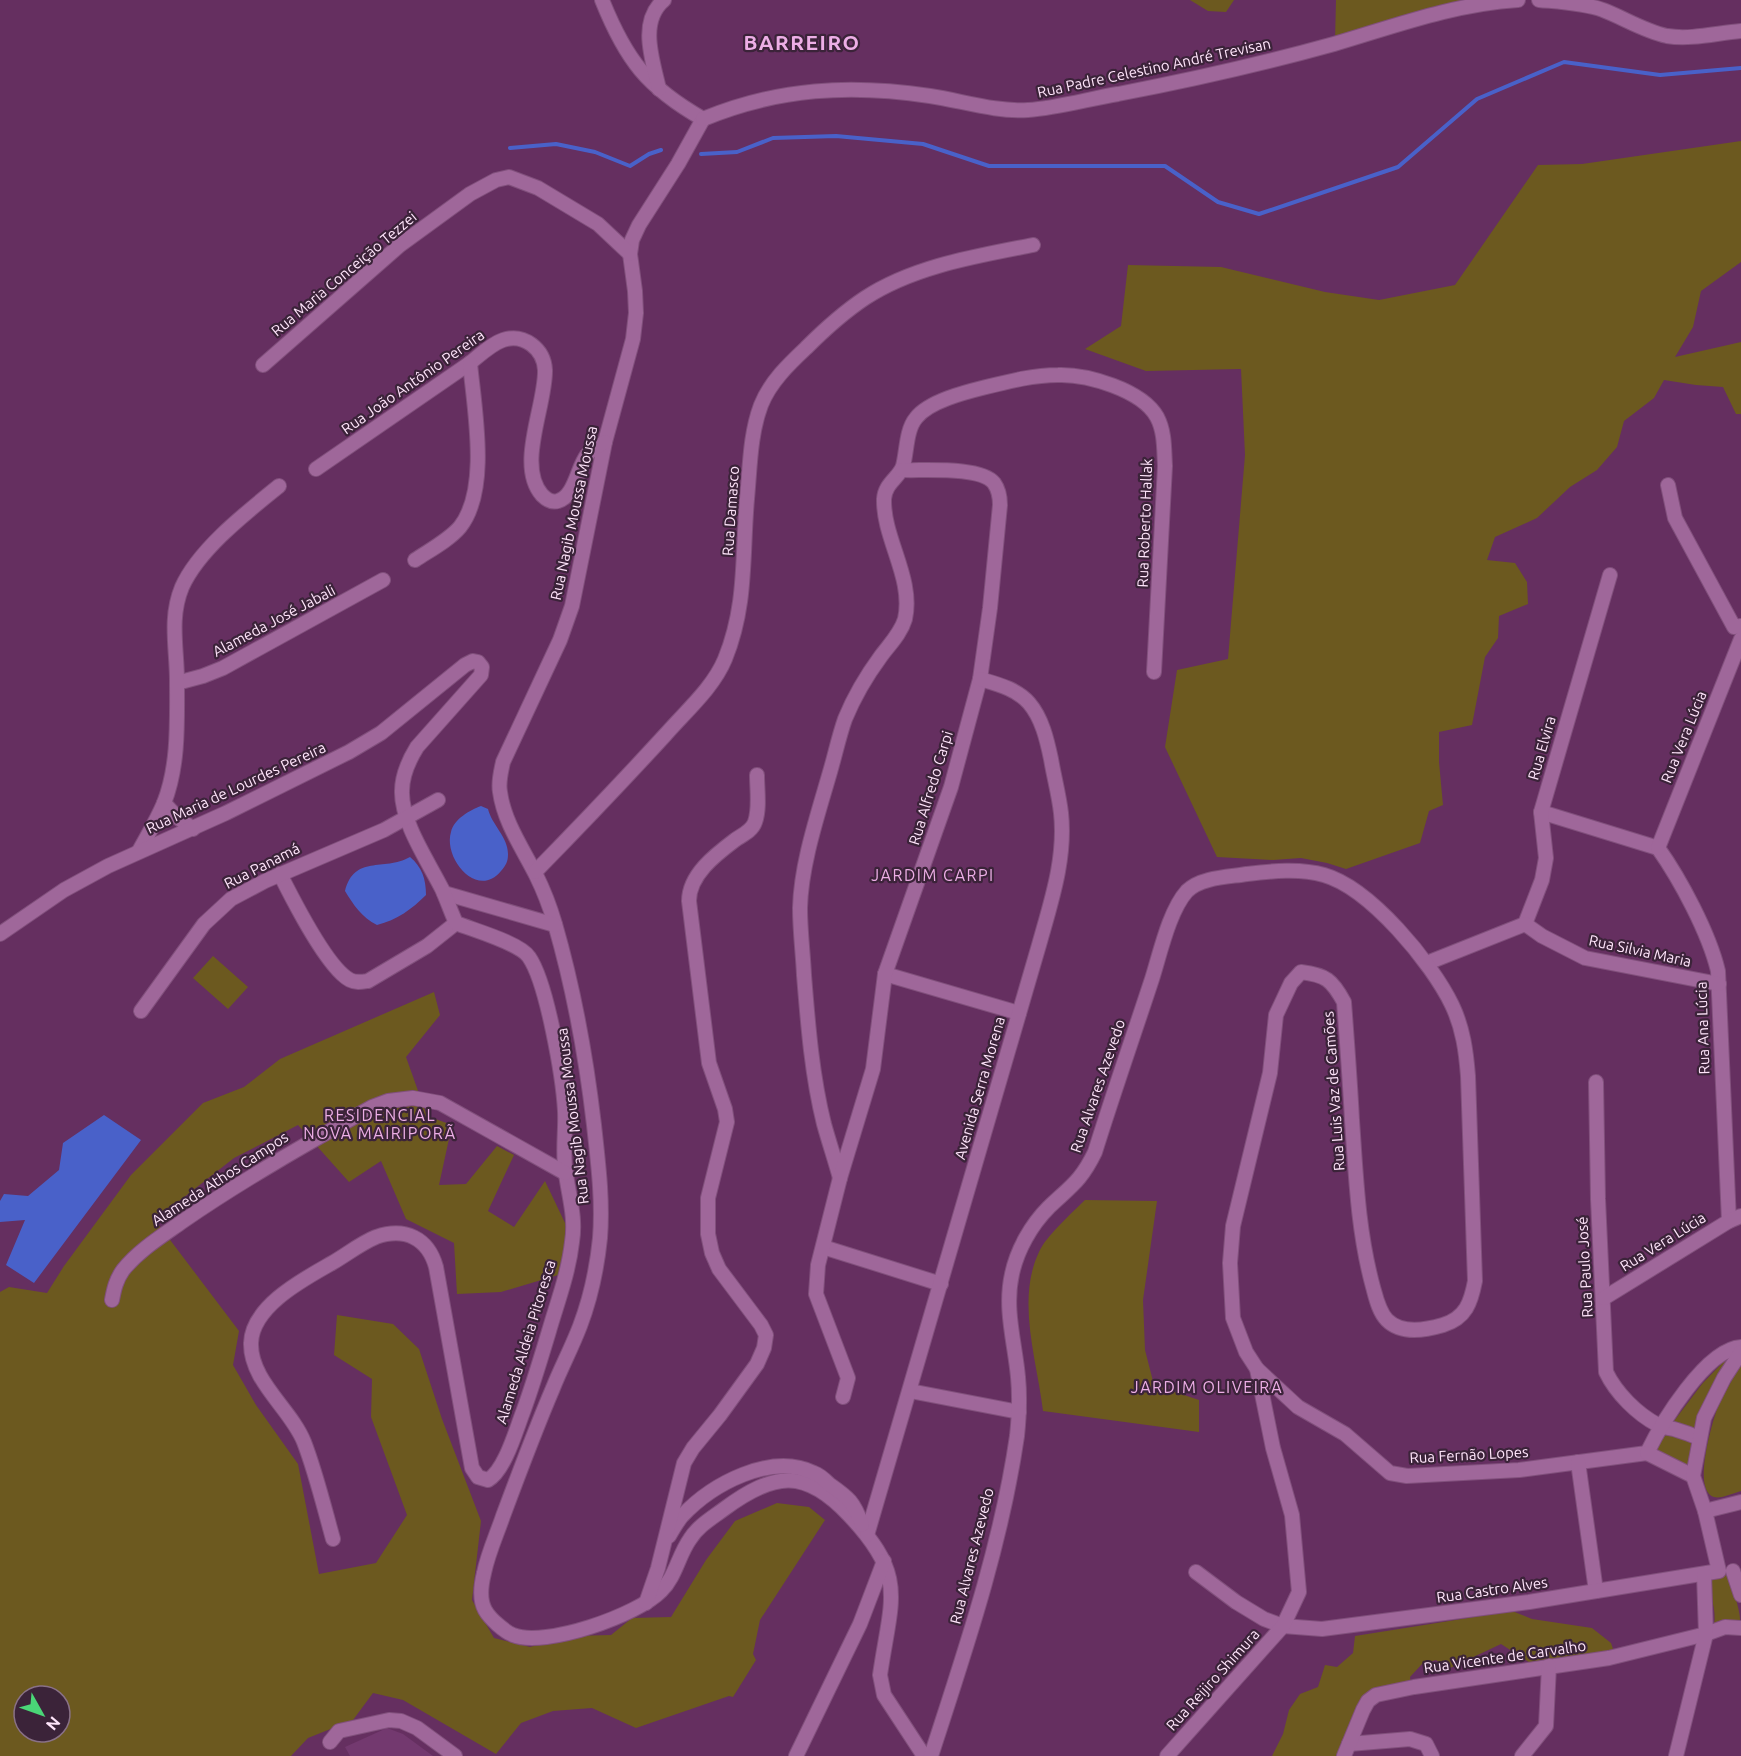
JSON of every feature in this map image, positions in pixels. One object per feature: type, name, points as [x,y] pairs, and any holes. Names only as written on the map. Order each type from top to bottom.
[{"type":"street","points":[[602,0],[620,43],[635,66],[660,91],[678,105],[703,119]]},
{"type":"street","points":[[660,91],[649,39],[650,21],[657,6],[664,0]]},
{"type":"street","name":"Rua Padre Celestino André Trevisan","points":[[703,119],[733,107],[796,93],[834,89],[895,91],[986,108],[1030,110],[1223,73],[1439,12],[1476,4],[1518,0]]},
{"type":"street","points":[[1539,0],[1578,2],[1600,9],[1651,32],[1668,36],[1683,37],[1741,31]]},
{"type":"street","name":"Rua Nagib Moussa Moussa","points":[[703,119],[632,240],[630,254],[636,314],[633,339],[605,442],[572,606],[556,651],[503,762],[499,780],[503,807],[547,898],[578,1011],[600,1179],[601,1221],[597,1270],[580,1326],[553,1387],[490,1552],[481,1594],[485,1610],[495,1622],[513,1635],[536,1638],[558,1635],[624,1616],[645,1605],[671,1580],[683,1549],[692,1534],[739,1497],[778,1481],[795,1480],[813,1485],[833,1499],[866,1534],[884,1561],[892,1601],[880,1675],[881,1684],[893,1712],[924,1756]]},
{"type":"street","name":"Rua Maria Conceição Tezzei","points":[[263,365],[400,245],[470,194],[496,180],[509,177],[538,188],[598,224],[630,254]]},
{"type":"street","name":"Rua Damasco","points":[[535,872],[694,703],[711,684],[724,662],[741,604],[744,528],[754,428],[762,402],[775,381],[821,333],[865,298],[920,272],[970,258],[1033,245]]},
{"type":"street","name":"Rua João Antônio Pereira","points":[[316,469],[504,339],[517,338],[528,341],[537,348],[545,369],[532,467],[539,490],[550,501],[557,502],[569,492],[587,454],[605,442]]},
{"type":"street","points":[[416,560],[459,528],[467,516],[472,501],[478,444],[470,363]]},
{"type":"street","name":"Rua Roberto Hallak","points":[[902,470],[912,424],[916,417],[939,402],[977,389],[1009,381],[1058,375],[1080,376],[1125,391],[1141,400],[1156,416],[1164,438],[1164,496],[1154,672]]},
{"type":"street","points":[[840,1178],[824,1124],[816,1080],[807,1011],[800,907],[804,874],[817,817],[845,719],[857,693],[896,638],[905,617],[904,587],[885,513],[884,497],[887,486],[902,470]]},
{"type":"street","name":"Rua Alfredo Carpi","points":[[843,1397],[848,1378],[846,1368],[816,1294],[816,1278],[840,1178],[873,1069],[885,974],[951,787],[980,679],[990,608],[1000,505],[999,493],[993,482],[983,475],[969,472],[902,470]]},
{"type":"street","points":[[1668,485],[1676,518],[1734,627],[1741,626]]},
{"type":"street","points":[[139,851],[164,802],[172,778],[175,758],[177,683],[173,630],[176,604],[183,585],[212,546],[279,486]]},
{"type":"street","name":"Rua Elvira","points":[[1541,812],[1610,575]]},
{"type":"street","name":"Alameda José Jabali","points":[[177,683],[223,668],[382,580]]},
{"type":"street","name":"Rua Vera Lúcia","points":[[1658,848],[1741,639]]},
{"type":"street","name":"Rua Maria de Lourdes Pereira","points":[[0,934],[64,890],[139,851],[193,829],[262,796],[357,747],[381,733],[465,665],[478,662],[482,667],[481,675],[417,747],[410,759],[402,790],[407,818]]},
{"type":"street","name":"Avenida Serra Morena","points":[[866,1534],[910,1391],[1039,945],[1060,862],[1061,814],[1047,743],[1039,717],[1029,702],[1017,693],[1004,686],[980,679]]},
{"type":"street","points":[[645,1605],[684,1463],[756,1364],[764,1348],[766,1335],[761,1324],[719,1269],[710,1243],[707,1217],[708,1198],[727,1122],[708,1053],[689,901],[689,891],[693,881],[722,851],[751,830],[755,824],[758,802],[757,776]]},
{"type":"street","name":"Rua Panamá","points":[[141,1011],[204,924],[231,899],[280,874],[407,818],[438,800]]},
{"type":"street","points":[[164,802],[177,817],[193,829]]},
{"type":"street","points":[[1427,963],[1526,924],[1542,880],[1546,858],[1541,812],[1658,848]]},
{"type":"street","points":[[280,874],[298,909],[340,973],[358,983],[368,981],[427,946],[456,923],[444,893],[407,818]]},
{"type":"street","name":"Rua Ana Lúcia","points":[[1658,848],[1672,868],[1710,944],[1715,959],[1719,984],[1735,1219]]},
{"type":"street","name":"Rua Alvares Azevedo","points":[[931,1756],[982,1594],[1005,1502],[1019,1412],[1018,1376],[1011,1333],[1009,1296],[1012,1273],[1027,1236],[1049,1208],[1078,1181],[1095,1152],[1181,899],[1189,889],[1199,883],[1215,879],[1265,872],[1300,871],[1323,874],[1343,882],[1358,892],[1427,963]]},
{"type":"street","points":[[444,893],[555,925]]},
{"type":"street","name":"Alameda Aldeia Pitoresca","points":[[333,1539],[304,1441],[290,1417],[262,1379],[253,1360],[251,1342],[255,1324],[267,1307],[321,1269],[375,1238],[391,1234],[407,1235],[427,1246],[433,1255],[453,1354],[472,1468],[478,1477],[488,1480],[495,1474],[508,1450],[533,1383],[566,1277],[573,1240],[573,1219],[571,1195],[565,1173],[565,1109],[541,983],[528,954],[518,946],[456,923]]},
{"type":"street","name":"Rua Silvia Maria","points":[[1526,924],[1542,936],[1585,958],[1719,984]]},
{"type":"street","name":"Rua Luis Vaz de Camões","points":[[1283,1626],[1299,1592],[1292,1515],[1274,1448],[1257,1369],[1246,1352],[1233,1318],[1230,1263],[1233,1226],[1270,1073],[1276,1015],[1291,983],[1301,972],[1320,975],[1336,988],[1344,1002],[1359,1218],[1367,1267],[1380,1309],[1386,1320],[1407,1330],[1428,1329],[1459,1318],[1471,1300],[1475,1281],[1466,1050],[1461,1026],[1452,1005],[1427,963]]},
{"type":"street","points":[[885,974],[1019,1012]]},
{"type":"street","name":"Rua Paulo José","points":[[1596,1082],[1598,1199],[1606,1372],[1620,1395],[1660,1426]]},
{"type":"street","name":"Alameda Athos Campos","points":[[112,1300],[115,1284],[124,1269],[143,1249],[264,1168],[372,1107],[388,1101],[412,1098],[440,1102],[565,1173]]},
{"type":"street","name":"Rua Vera Lúcia","points":[[1604,1298],[1735,1219]]},
{"type":"street","points":[[824,1247],[941,1284]]},
{"type":"street","points":[[1693,1476],[1647,1453],[1660,1426],[1708,1365],[1722,1353],[1731,1349],[1741,1349]]},
{"type":"street","points":[[1741,1349],[1714,1395],[1704,1419],[1693,1476],[1705,1511],[1741,1595]]},
{"type":"street","name":"Rua Fernão Lopes","points":[[1257,1369],[1298,1407],[1345,1434],[1390,1473],[1407,1476],[1520,1470],[1647,1453]]},
{"type":"street","points":[[910,1391],[1019,1412]]},
{"type":"street","points":[[1660,1426],[1699,1438]]},
{"type":"street","points":[[1578,1462],[1596,1591]]},
{"type":"street","points":[[663,1545],[681,1517],[728,1480],[761,1469],[788,1466],[814,1473],[855,1505],[866,1534]]},
{"type":"street","points":[[1705,1511],[1741,1502]]},
{"type":"street","points":[[796,1756],[860,1624],[884,1561]]},
{"type":"street","name":"Rua Castro Alves","points":[[1196,1572],[1236,1602],[1264,1619],[1283,1626],[1322,1629],[1731,1570]]},
{"type":"street","points":[[1676,1756],[1707,1634],[1704,1574]]},
{"type":"street","name":"Rua Reijiro Shimura","points":[[1167,1756],[1283,1626]]},
{"type":"street","name":"Rua Vicente de Carvalho","points":[[1347,1750],[1363,1710],[1368,1701],[1376,1695],[1414,1687],[1609,1658],[1707,1634],[1725,1627],[1741,1628]]},
{"type":"street","points":[[1522,1756],[1546,1726],[1549,1666]]},
{"type":"street","points":[[330,1742],[339,1731],[389,1720],[401,1720],[417,1728],[455,1756]]},
{"type":"street","points":[[1347,1750],[1410,1739],[1426,1744],[1432,1756]]},
{"type":"shaded area","points":[[1190,0],[1234,0],[1226,12],[1208,11]]},
{"type":"shaded area","points":[[1336,0],[1472,0],[1335,41]]},
{"type":"shaded area","points":[[1741,141],[1741,262],[1701,291],[1693,327],[1675,357],[1741,342],[1741,414],[1736,414],[1723,387],[1664,380],[1654,398],[1624,421],[1617,447],[1597,470],[1570,487],[1537,518],[1495,537],[1487,560],[1515,563],[1527,582],[1528,604],[1499,616],[1498,638],[1485,657],[1472,725],[1439,732],[1443,805],[1429,811],[1420,843],[1346,869],[1301,858],[1273,860],[1217,857],[1165,747],[1177,670],[1228,659],[1245,455],[1241,369],[1146,371],[1085,349],[1121,326],[1128,265],[1221,267],[1325,292],[1379,300],[1455,285],[1538,165],[1582,164]]},
{"type":"shaded area","points":[[213,956],[248,987],[228,1009],[193,978]]},
{"type":"shaded area","points":[[434,992],[440,1015],[406,1057],[427,1116],[452,1125],[439,1185],[466,1184],[497,1146],[514,1155],[488,1211],[514,1227],[545,1181],[566,1225],[567,1249],[558,1275],[501,1292],[457,1294],[454,1243],[406,1219],[381,1161],[349,1182],[298,1125],[234,1158],[155,1220],[239,1331],[233,1365],[256,1405],[298,1464],[319,1574],[376,1563],[407,1515],[371,1417],[372,1379],[334,1355],[337,1315],[393,1324],[419,1349],[442,1419],[481,1521],[472,1600],[494,1638],[530,1647],[573,1636],[611,1635],[632,1618],[671,1617],[706,1560],[735,1521],[777,1503],[809,1507],[825,1520],[760,1620],[753,1654],[756,1660],[733,1697],[729,1696],[636,1728],[592,1708],[553,1711],[521,1723],[496,1754],[403,1700],[373,1693],[353,1720],[308,1738],[291,1756],[0,1756],[0,1292],[9,1287],[47,1293],[64,1266],[131,1175],[203,1103],[244,1087],[280,1059]]},
{"type":"shaded area","points":[[1085,1200],[1157,1201],[1143,1300],[1145,1350],[1154,1385],[1199,1400],[1199,1432],[1043,1411],[1030,1330],[1029,1290],[1032,1271],[1047,1239]]},
{"type":"shaded area","points":[[1729,1356],[1732,1359],[1695,1431],[1684,1424],[1671,1425],[1702,1384]]},
{"type":"shaded area","points":[[1741,1364],[1741,1491],[1724,1497],[1714,1497],[1708,1492],[1704,1482],[1705,1456],[1717,1409]]},
{"type":"shaded area","points":[[1670,1433],[1695,1444],[1691,1473],[1657,1453],[1656,1449],[1663,1437]]},
{"type":"shaded area","points":[[1724,1574],[1729,1576],[1740,1621],[1714,1625],[1709,1578]]},
{"type":"shaded area","points":[[1512,1611],[1532,1619],[1592,1628],[1611,1643],[1614,1652],[1535,1666],[1501,1644],[1448,1669],[1436,1660],[1422,1664],[1410,1677],[1411,1685],[1375,1694],[1341,1756],[1272,1756],[1283,1734],[1289,1710],[1300,1694],[1318,1687],[1325,1665],[1337,1667],[1353,1653],[1355,1636]]},
{"type":"shaded area","points":[[387,1728],[403,1734],[433,1756],[350,1756],[345,1747]]},
{"type":"water","points":[[481,806],[488,809],[505,842],[508,854],[508,859],[501,871],[492,879],[482,881],[464,872],[452,853],[450,842],[455,823],[467,813]]},
{"type":"water","points":[[410,857],[418,865],[422,874],[426,895],[404,913],[377,925],[362,915],[345,891],[350,880],[356,872],[363,868]]},
{"type":"water","points":[[104,1115],[141,1140],[34,1283],[6,1265],[25,1220],[0,1222],[0,1201],[4,1194],[28,1196],[59,1170],[63,1143]]},
{"type":"waterway","points":[[701,154],[737,152],[773,138],[836,136],[923,144],[989,166],[1165,166],[1218,202],[1259,214],[1398,167],[1477,99],[1564,62],[1660,75],[1741,68]]},
{"type":"waterway","points":[[510,148],[556,144],[595,152],[630,166],[649,154],[661,150]]},
{"type":"district","name":"BARREIRO","points":[[802,43]]},
{"type":"district","name":"JARDIM CARPI","points":[[933,875]]},
{"type":"district","name":"RESIDENCIAL NOVA MAIRIPORÃ","points":[[380,1124]]},
{"type":"district","name":"JARDIM OLIVEIRA","points":[[1207,1387]]}]
